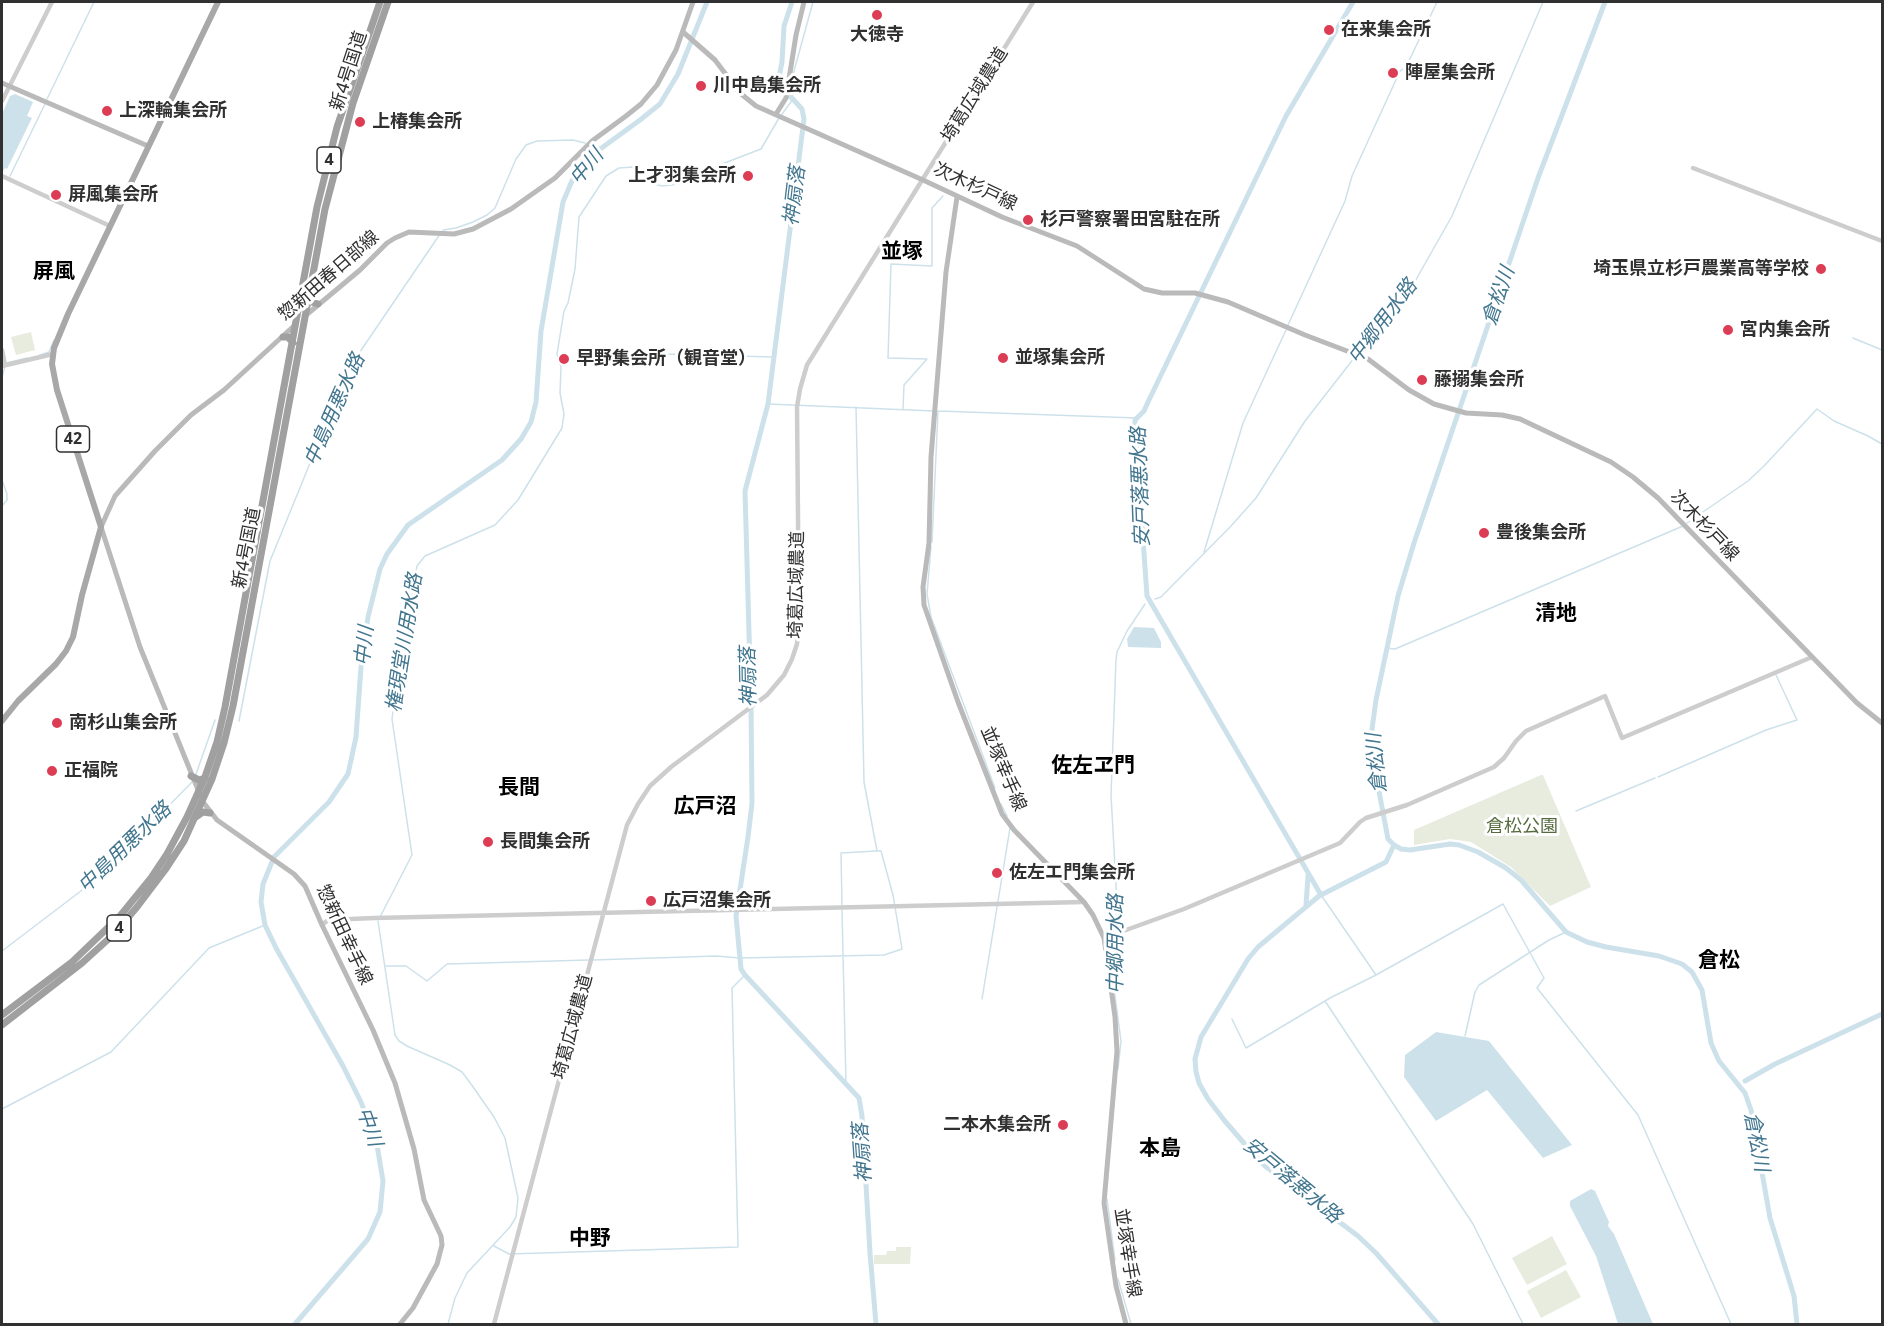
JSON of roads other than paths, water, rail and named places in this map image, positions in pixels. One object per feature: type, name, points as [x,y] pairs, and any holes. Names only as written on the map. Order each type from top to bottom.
[{"type":"highway","name":"新4号国道","points":[[2,1015],[72,962],[120,916],[151,878],[166,854],[205,777],[217,742],[225,707],[317,207],[337,127],[380,2]]},
{"type":"highway","name":"新4号国道","points":[[2,1025],[71,972],[119,928],[142,902],[165,870],[203,802],[232,716],[325,209],[345,130],[388,2]]},
{"type":"highway","points":[[309,297],[312,302],[318,304]]},
{"type":"highway","points":[[283,337],[288,337],[293,343]]},
{"type":"highway","points":[[191,776],[199,780],[205,777]]},
{"type":"highway","points":[[196,817],[202,813],[210,813]]},
{"type":"main road","name":"42","points":[[101,527],[57,390],[52,354],[110,226],[218,2]]},
{"type":"main road","points":[[693,2],[686,34],[719,64],[743,96],[753,105],[776,114],[786,99],[796,35],[804,2]]},
{"type":"main road","name":"惣新田春日部線","points":[[101,527],[116,496],[155,451],[191,415],[224,390],[305,315],[360,270],[387,243],[409,232],[454,234],[473,229],[510,209],[555,178],[592,141],[627,116],[651,94],[686,34]]},
{"type":"main road","points":[[2,83],[148,146]]},
{"type":"main road","name":"次木杉戸線","points":[[776,114],[1023,226],[1077,246],[1147,291],[1162,294],[1195,293],[1244,308],[1305,335],[1365,357],[1434,404],[1466,413],[1502,414],[1516,417],[1611,462],[1646,487],[1857,703],[1882,723]]},
{"type":"main road","name":"並塚幸手線","points":[[957,197],[946,272],[931,458],[929,543],[923,586],[924,605],[958,702],[1002,814],[1014,830],[1084,902],[1104,938],[1115,1017],[1117,1051],[1104,1203],[1116,1287],[1126,1324]]},
{"type":"main road","points":[[2,721],[66,651],[73,637],[101,527]]},
{"type":"main road","name":"惣新田幸手線","points":[[101,527],[140,647],[198,793],[210,813],[222,825],[286,868],[305,886],[373,1030],[395,1083],[414,1149],[424,1200],[441,1236],[437,1264],[413,1308],[400,1324]]},
{"type":"street","points":[[2,101],[52,2]]},
{"type":"street","name":"埼葛広域農道","points":[[494,1324],[623,838],[632,813],[650,786],[671,767],[767,695],[784,675],[797,644],[799,627],[797,407],[802,381],[812,354],[1033,2]]},
{"type":"street","points":[[1693,168],[1882,241]]},
{"type":"street","points":[[2,176],[110,226]]},
{"type":"street","points":[[2,350],[3,365],[52,354]]},
{"type":"street","points":[[1104,938],[1184,909],[1340,843],[1366,818],[1407,805],[1494,767],[1526,731],[1605,696],[1622,738],[1812,657]]},
{"type":"street","points":[[322,925],[328,920],[374,918],[1084,902]]},
{"type":"water","points":[[15,94],[33,102],[27,116],[32,118],[7,169],[3,171],[2,114],[10,96]]},
{"type":"water","points":[[1134,627],[1154,628],[1161,642],[1161,648],[1128,647],[1127,639]]},
{"type":"water","points":[[1436,1032],[1489,1041],[1572,1145],[1543,1158],[1487,1090],[1436,1121],[1404,1077],[1405,1055]]},
{"type":"water","points":[[1591,1189],[1595,1191],[1609,1222],[1608,1226],[1614,1234],[1653,1324],[1618,1324],[1596,1256],[1570,1206],[1570,1201]]},
{"type":"waterway","points":[[47,99],[94,2]]},
{"type":"waterway","name":"中川","points":[[295,1324],[368,1239],[380,1212],[383,1181],[377,1145],[361,1102],[265,925],[261,902],[263,884],[274,857],[329,802],[348,774],[356,737],[361,667],[368,617],[380,569],[387,554],[408,525],[502,460],[521,439],[531,422],[536,402],[541,331],[563,202],[571,183],[577,172],[592,155],[660,104],[678,74],[707,2]]},
{"type":"waterway","name":"神扇落","points":[[792,2],[784,26],[782,62],[777,87],[802,109],[804,119],[768,404],[745,491],[752,803],[736,916],[741,969],[745,975],[859,1098],[876,1324]]},
{"type":"waterway","name":"権現堂川用水路","points":[[782,114],[791,102],[794,71],[813,2]]},
{"type":"waterway","name":"安戸落悪水路","points":[[1321,895],[1147,596],[1135,420],[1144,411],[1286,116],[1353,2]]},
{"type":"waterway","points":[[1288,325],[1345,201],[1352,176],[1400,71],[1406,67],[1437,2]]},
{"type":"waterway","name":"中郷用水路","points":[[1155,599],[1161,597],[1256,498],[1305,421],[1365,344],[1405,299],[1452,216],[1543,2]]},
{"type":"waterway","name":"倉松川","points":[[1605,2],[1538,178],[1414,543],[1398,596],[1376,700],[1372,729],[1374,765],[1388,839],[1394,845],[1410,850],[1450,844],[1478,852],[1506,868],[1521,880],[1566,932],[1587,942],[1606,947],[1659,956],[1682,964],[1692,972],[1702,990],[1711,1043],[1719,1061],[1745,1093],[1751,1110],[1770,1218],[1794,1296],[1797,1324]]},
{"type":"waterway","points":[[10,176],[45,104]]},
{"type":"waterway","name":"権現堂川用水路","points":[[380,917],[412,855],[392,719],[400,657],[417,566],[425,556],[495,525],[518,500],[562,428],[564,414],[560,393],[561,367],[557,354],[564,311],[568,303],[575,269],[579,217],[606,176],[619,168],[633,167],[657,185],[686,183],[722,164],[761,149],[779,118]]},
{"type":"waterway","name":"中島用悪水路","points":[[443,230],[473,222],[495,208],[516,159],[526,145],[537,141],[573,140],[585,143]]},
{"type":"waterway","name":"中島用悪水路","points":[[592,145],[598,150]]},
{"type":"waterway","points":[[903,409],[904,385],[927,359],[888,358],[891,264],[932,266],[932,208],[943,196]]},
{"type":"waterway","name":"中島用悪水路","points":[[239,721],[270,561],[349,368],[440,234]]},
{"type":"waterway","points":[[1204,552],[1243,423],[1286,330]]},
{"type":"waterway","points":[[1853,338],[1882,350]]},
{"type":"waterway","points":[[40,355],[49,352],[54,340]]},
{"type":"waterway","points":[[664,354],[773,357]]},
{"type":"waterway","points":[[2,364],[27,358]]},
{"type":"waterway","points":[[2,377],[5,366]]},
{"type":"waterway","points":[[768,404],[934,411]]},
{"type":"waterway","points":[[593,960],[716,956],[740,958],[884,955],[902,949],[893,895],[881,851],[877,851],[864,782],[856,407]]},
{"type":"waterway","points":[[1687,523],[1748,481],[1817,409],[1834,421],[1882,444]]},
{"type":"waterway","points":[[938,411],[1138,418]]},
{"type":"waterway","points":[[932,542],[938,411]]},
{"type":"waterway","points":[[2,480],[7,494],[7,500],[2,506]]},
{"type":"waterway","points":[[1386,648],[1395,649],[1683,526]]},
{"type":"waterway","points":[[931,547],[927,594],[931,617],[995,788]]},
{"type":"waterway","name":"中郷用水路","points":[[1115,931],[1117,903],[1111,795],[1116,660],[1117,652],[1127,631],[1145,604]]},
{"type":"waterway","points":[[1658,777],[1766,730],[1797,720],[1776,675]]},
{"type":"waterway","name":"中島用悪水路","points":[[195,777],[215,720]]},
{"type":"waterway","points":[[1576,811],[1655,778]]},
{"type":"waterway","name":"中島用悪水路","points":[[2,951],[98,878],[193,781]]},
{"type":"waterway","points":[[1001,804],[1007,816]]},
{"type":"waterway","points":[[982,999],[1010,828]]},
{"type":"waterway","name":"安戸落悪水路","points":[[1394,845],[1386,862],[1319,896],[1258,947],[1248,959],[1201,1037],[1195,1059],[1196,1072],[1208,1099],[1255,1156],[1358,1236],[1376,1253],[1438,1324]]},
{"type":"waterway","points":[[842,905],[841,853],[876,851]]},
{"type":"waterway","name":"安戸落悪水路","points":[[1306,905],[1308,876]]},
{"type":"waterway","points":[[1321,895],[1376,975]]},
{"type":"waterway","points":[[1232,1019],[1246,1048],[1330,998],[1503,904],[1544,978],[1537,988],[1638,1115],[1731,1324]]},
{"type":"waterway","points":[[842,910],[846,1084]]},
{"type":"waterway","name":"権現堂川用水路","points":[[378,921],[395,1035],[407,1046],[462,1072],[494,1117],[505,1138],[518,1198],[516,1217],[510,1227],[467,1273],[455,1298],[448,1324]]},
{"type":"waterway","points":[[2,1109],[111,1052],[209,948],[265,925]]},
{"type":"waterway","points":[[1465,1036],[1475,992],[1479,985],[1549,940],[1566,932]]},
{"type":"waterway","name":"中郷用水路","points":[[1115,936],[1112,973],[1121,1041],[1118,1069]]},
{"type":"waterway","points":[[386,966],[406,966],[427,981],[447,964],[589,960]]},
{"type":"waterway","points":[[494,1246],[509,1254],[738,1247],[732,988],[745,975]]},
{"type":"waterway","points":[[1325,1001],[1473,1224],[1523,1324]]},
{"type":"waterway","points":[[1745,1081],[1775,1064],[1882,1014]]},
{"type":"waterway","name":"中郷用水路","points":[[1107,1199],[1115,1260]]},
{"type":"waterway","name":"中郷用水路","points":[[1118,1279],[1131,1324]]},
{"type":"place","name":"大徳寺","points":[[877,15]]},
{"type":"place","name":"在来集会所","points":[[1329,30]]},
{"type":"place","name":"陣屋集会所","points":[[1393,73]]},
{"type":"place","name":"川中島集会所","points":[[701,86]]},
{"type":"place","name":"上深輪集会所","points":[[107,111]]},
{"type":"place","name":"上椿集会所","points":[[360,122]]},
{"type":"place","name":"上才羽集会所","points":[[748,176]]},
{"type":"place","name":"屏風集会所","points":[[56,195]]},
{"type":"place","name":"杉戸警察署田宮駐在所","points":[[1028,220]]},
{"type":"place","name":"埼玉県立杉戸農業高等学校","points":[[1821,269]]},
{"type":"place","name":"宮内集会所","points":[[1728,330]]},
{"type":"place","name":"並塚集会所","points":[[1003,358]]},
{"type":"place","name":"早野集会所（観音堂）","points":[[564,359]]},
{"type":"place","name":"藤搦集会所","points":[[1422,380]]},
{"type":"place","name":"豊後集会所","points":[[1484,533]]},
{"type":"place","name":"南杉山集会所","points":[[57,723]]},
{"type":"place","name":"正福院","points":[[52,771]]},
{"type":"place","name":"長間集会所","points":[[488,842]]},
{"type":"place","name":"佐左エ門集会所","points":[[997,873]]},
{"type":"place","name":"広戸沼集会所","points":[[651,901]]},
{"type":"place","name":"二本木集会所","points":[[1063,1125]]},
{"type":"district","name":"並塚","points":[[902,252]]},
{"type":"district","name":"屏風","points":[[54,272]]},
{"type":"district","name":"清地","points":[[1556,614]]},
{"type":"district","name":"佐左ヱ門","points":[[1093,766]]},
{"type":"district","name":"長間","points":[[519,788]]},
{"type":"district","name":"広戸沼","points":[[705,807]]},
{"type":"district","name":"倉松","points":[[1719,961]]},
{"type":"district","name":"本島","points":[[1160,1149]]},
{"type":"district","name":"中野","points":[[590,1239]]},
{"type":"park label","name":"倉松公園","points":[[1522,827]]}]
